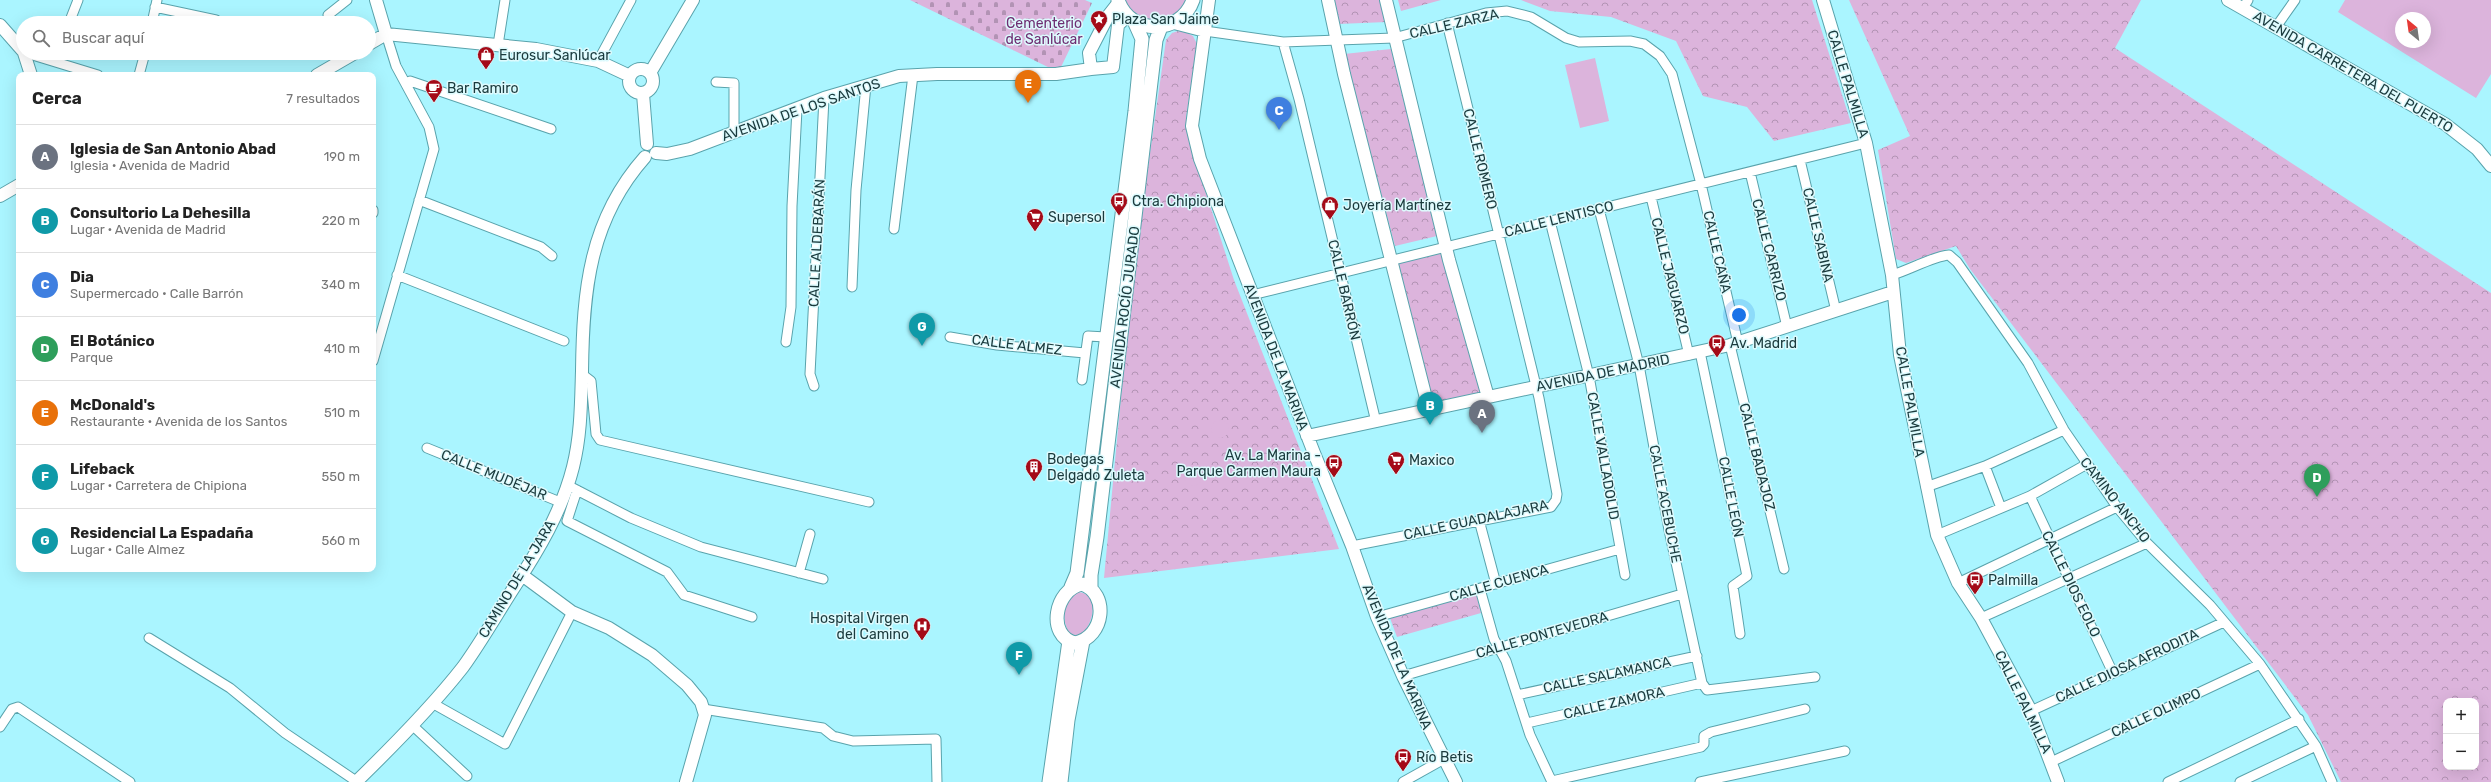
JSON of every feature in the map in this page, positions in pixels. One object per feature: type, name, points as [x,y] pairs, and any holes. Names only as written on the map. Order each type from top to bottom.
[{"type":"main road","points":[[1131,18],[1143,26],[1161,27],[1174,23],[1184,16],[1193,0]]},
{"type":"main road","name":"AVENIDA ROCÍO JURADO","points":[[1071,586],[1077,573],[1142,39],[1131,18],[1118,1]]},
{"type":"main road","name":"AVENIDA ROCÍO JURADO","points":[[1091,588],[1092,566],[1097,537],[1156,40],[1161,27]]},
{"type":"main road","points":[[1082,584],[1091,588],[1098,598],[1098,626],[1090,637],[1083,641],[1069,641],[1063,636],[1057,622],[1060,600],[1071,586],[1082,584]]},
{"type":"main road","points":[[1049,782],[1069,641]]},
{"type":"main road","points":[[1061,782],[1068,720],[1083,641]]},
{"type":"street","points":[[72,16],[78,0]]},
{"type":"street","points":[[328,15],[347,0]]},
{"type":"street","points":[[376,0],[396,66],[430,127],[434,149],[398,276],[377,332]]},
{"type":"street","points":[[498,45],[505,0]]},
{"type":"street","points":[[598,61],[631,0]]},
{"type":"street","points":[[650,73],[693,0]]},
{"type":"street","name":"AVENIDA DE LA MARINA","points":[[1209,0],[1192,126],[1200,159],[1307,436],[1352,546],[1377,617],[1403,676],[1456,782]]},
{"type":"street","points":[[1328,0],[1429,410]]},
{"type":"street","points":[[1386,0],[1446,247],[1488,397]]},
{"type":"street","name":"CALLE PALMILLA","points":[[1823,0],[1866,143],[1892,275],[1900,355],[1937,535],[1958,583],[1981,618],[2031,711],[2052,762],[2058,782]]},
{"type":"street","name":"AVENIDA CARRETERA DEL PUERTO","points":[[2228,0],[2245,4],[2276,26],[2445,124],[2477,149],[2491,166]]},
{"type":"street","points":[[2276,26],[2295,0]]},
{"type":"street","points":[[1118,1],[1088,53],[1091,69],[1113,67],[1118,26],[1131,18]]},
{"type":"street","points":[[153,16],[156,3],[202,16]]},
{"type":"street","name":"CALLE ZARZA","points":[[1174,23],[1205,30],[1283,42],[1394,38],[1447,23],[1507,11],[1531,17],[1566,38],[1579,42],[1630,41],[1644,44],[1660,56],[1672,74],[1701,184]]},
{"type":"street","points":[[1189,26],[1207,14]]},
{"type":"street","name":"CALLE ROMERO","points":[[1447,23],[1536,387]]},
{"type":"street","points":[[0,25],[16,43]]},
{"type":"street","points":[[1101,30],[1117,36]]},
{"type":"street","points":[[376,40],[386,34],[536,49],[598,61],[630,76]]},
{"type":"street","name":"CALLE BARRÓN","points":[[1283,42],[1299,99],[1376,422]]},
{"type":"street","points":[[26,60],[30,72]]},
{"type":"street","points":[[50,60],[88,72]]},
{"type":"street","points":[[140,72],[142,60]]},
{"type":"street","points":[[323,72],[343,60]]},
{"type":"street","points":[[630,76],[640,69],[650,73],[653,79],[653,85],[643,94]]},
{"type":"street","name":"AVENIDA DE LOS SANTOS","points":[[656,153],[667,154],[690,149],[824,98],[866,85],[913,75],[1056,74],[1091,69]]},
{"type":"street","points":[[894,229],[913,75]]},
{"type":"street","points":[[630,76],[630,87],[636,92],[643,94]]},
{"type":"street","points":[[406,83],[410,81],[551,129]]},
{"type":"street","points":[[716,82],[734,83],[734,133]]},
{"type":"street","points":[[852,287],[856,190],[866,85]]},
{"type":"street","points":[[643,94],[647,144],[642,150],[645,157],[653,157],[656,153],[653,145],[647,144]]},
{"type":"street","name":"CALLE ALDEBARÁN","points":[[814,386],[810,374],[824,98]]},
{"type":"street","points":[[786,342],[791,307],[792,206],[797,109]]},
{"type":"street","name":"CALLE LENTISCO","points":[[1252,295],[1866,143]]},
{"type":"street","name":"CAMINO DE LA JARA","points":[[356,782],[412,725],[464,666],[551,526],[560,502],[572,487],[573,468],[581,425],[582,374],[587,294],[593,250],[609,207],[629,175],[645,157]]},
{"type":"street","name":"CALLE SABINA","points":[[1800,160],[1836,311]]},
{"type":"street","name":"CALLE CARRIZO","points":[[1750,172],[1787,327]]},
{"type":"street","name":"CALLE CAÑA","points":[[1701,184],[1734,344]]},
{"type":"street","points":[[0,196],[16,187]]},
{"type":"street","name":"CALLE JAGUARZO","points":[[1651,197],[1694,354]]},
{"type":"street","points":[[419,200],[541,247],[552,256]]},
{"type":"street","name":"CALLE ACEBUCHE","points":[[1599,209],[1639,365],[1682,594],[1702,683]]},
{"type":"street","name":"CALLE VALLADOLID","points":[[1550,222],[1589,376],[1625,575]]},
{"type":"street","name":"CAMINO ANCHO","points":[[1892,275],[1910,270],[1942,255],[1949,255],[1957,262],[2028,363],[2064,430],[2117,507],[2147,542],[2224,622],[2260,664],[2316,746],[2332,782]]},
{"type":"street","points":[[398,276],[564,341]]},
{"type":"street","name":"AVENIDA DE MADRID","points":[[1307,436],[1694,354],[1734,344],[1893,292]]},
{"type":"street","name":"CALLE ALMEZ","points":[[950,336],[997,345],[1085,353]]},
{"type":"street","name":"AVENIDA ROCÍO JURADO","points":[[1082,380],[1088,336],[1106,337]]},
{"type":"street","name":"CALLE BADAJOZ","points":[[1734,344],[1784,569]]},
{"type":"street","name":"CALLE LEÓN","points":[[1694,354],[1747,576],[1733,586],[1740,634]]},
{"type":"street","points":[[582,374],[591,381],[596,434],[600,440],[869,502]]},
{"type":"street","name":"CALLE GUADALAJARA","points":[[1352,546],[1551,507],[1556,500],[1557,494],[1536,387]]},
{"type":"street","points":[[1926,487],[1985,466],[2064,430]]},
{"type":"street","name":"CALLE MUDÉJAR","points":[[427,448],[560,502]]},
{"type":"street","points":[[1937,535],[2030,496],[2087,464]]},
{"type":"street","points":[[1985,466],[2001,508]]},
{"type":"street","points":[[752,618],[684,596],[667,572],[567,521],[572,487],[631,518],[701,547],[823,579]]},
{"type":"street","name":"CALLE DIOS EOLO","points":[[2030,496],[2048,538],[2113,673]]},
{"type":"street","points":[[1958,583],[2048,538],[2117,507]]},
{"type":"street","points":[[1479,520],[1496,584]]},
{"type":"street","points":[[799,573],[810,534]]},
{"type":"street","points":[[1981,618],[2147,542]]},
{"type":"street","name":"CALLE CUENCA","points":[[1377,617],[1620,549]]},
{"type":"street","points":[[522,574],[572,612],[609,628],[652,655],[687,685],[701,702],[705,715],[686,782]]},
{"type":"street","points":[[1480,589],[1499,648],[1506,661],[1527,723],[1552,782],[1701,747],[1704,744],[1704,736],[1711,732],[1805,709]]},
{"type":"street","name":"CALLE PONTEVEDRA","points":[[1403,676],[1682,594]]},
{"type":"street","points":[[432,703],[505,744],[572,612]]},
{"type":"street","name":"CALLE DIOSA AFRODITA","points":[[2031,711],[2224,622]]},
{"type":"street","points":[[149,638],[230,688],[285,734],[356,782]]},
{"type":"street","name":"CALLE SALAMANCA","points":[[1517,695],[1697,656]]},
{"type":"street","name":"CALLE OLIMPO","points":[[2052,762],[2260,664]]},
{"type":"street","points":[[1702,683],[1707,690],[1816,678]]},
{"type":"street","name":"CALLE ZAMORA","points":[[1527,723],[1702,683]]},
{"type":"street","points":[[0,727],[12,709],[18,707],[130,782]]},
{"type":"street","points":[[703,709],[823,728],[833,736],[853,741],[936,739],[937,782]]},
{"type":"street","points":[[2168,782],[2299,719]]},
{"type":"street","points":[[412,725],[467,776]]},
{"type":"street","points":[[2240,782],[2316,746]]},
{"type":"street","points":[[1700,782],[1845,750]]},
{"type":"street","points":[[1402,782],[1444,759]]},
{"type":"green space","name":"Cementerio de Sanlúcar","points":[[910,0],[1085,0],[1092,3],[1061,67],[1052,69]]},
{"type":"green space","points":[[1125,0],[1187,0],[1173,15],[1164,20],[1155,21],[1138,17],[1131,10]]},
{"type":"green space","points":[[1332,0],[1381,0],[1387,22],[1338,24]]},
{"type":"green space","points":[[1398,0],[1441,0],[1401,11]]},
{"type":"green space","points":[[1521,0],[1812,0],[1851,123],[1774,141],[1747,107],[1703,96],[1676,41],[1611,17],[1550,11]]},
{"type":"green space","points":[[1849,0],[2141,0],[2115,48],[2491,293],[2491,782],[2341,782],[2308,715],[1970,269],[1956,246],[1906,263],[1896,259],[1878,150],[1910,136]]},
{"type":"green space","points":[[2345,0],[2491,0],[2491,74],[2476,98],[2396,48],[2431,48],[2431,12],[2395,12],[2395,48],[2338,12]]},
{"type":"green space","points":[[1181,30],[1193,36],[1197,44],[1186,118],[1189,140],[1234,280],[1339,549],[1104,578],[1132,280],[1166,40],[1172,33]]},
{"type":"green space","points":[[1391,49],[1437,236],[1395,246],[1344,54]]},
{"type":"green space","points":[[1595,58],[1609,121],[1580,128],[1565,65]]},
{"type":"green space","points":[[1447,247],[1488,397],[1429,410],[1393,260]]},
{"type":"green space","points":[[1220,420],[1226,423],[1229,429],[1226,435],[1220,438],[1214,435],[1211,429],[1214,423]]},
{"type":"green space","points":[[1189,468],[1197,468],[1202,473],[1200,484],[1197,486],[1189,486],[1184,481],[1184,473]]},
{"type":"green space","points":[[1079,592],[1086,594],[1091,599],[1093,604],[1093,611],[1089,625],[1081,636],[1069,634],[1065,624],[1064,614],[1065,604],[1069,595]]},
{"type":"green space","points":[[1476,593],[1481,613],[1397,637],[1390,618]]},
{"type":"place","name":"Plaza San Jaime","points":[[1099,34]]},
{"type":"place","name":"Eurosur Sanlúcar","points":[[486,70]]},
{"type":"place","name":"Bar Ramiro","points":[[434,103]]},
{"type":"place","name":"McDonald's","points":[[1028,103]]},
{"type":"place","name":"Dia","points":[[1279,130]]},
{"type":"place","name":"Ctra. Chipiona","points":[[1119,216]]},
{"type":"place","name":"Joyería Martínez","points":[[1330,220]]},
{"type":"place","name":"Supersol","points":[[1035,232]]},
{"type":"place","name":"Residencial La Espadaña","points":[[922,346]]},
{"type":"place","name":"Av. Madrid","points":[[1717,358]]},
{"type":"place","name":"Consultorio La Dehesilla","points":[[1430,425]]},
{"type":"place","name":"Iglesia de San Antonio Abad","points":[[1482,433]]},
{"type":"place","name":"Maxico","points":[[1396,475]]},
{"type":"place","name":"Av. La Marina - Parque Carmen Maura","points":[[1334,478]]},
{"type":"place","name":"Bodegas Delgado Zuleta","points":[[1034,482]]},
{"type":"place","name":"El Botánico","points":[[2317,497]]},
{"type":"place","name":"Palmilla","points":[[1975,595]]},
{"type":"place","name":"Hospital Virgen del Camino","points":[[922,641]]},
{"type":"place","name":"Lifeback","points":[[1019,675]]},
{"type":"place","name":"Río Betis","points":[[1403,772]]}]
